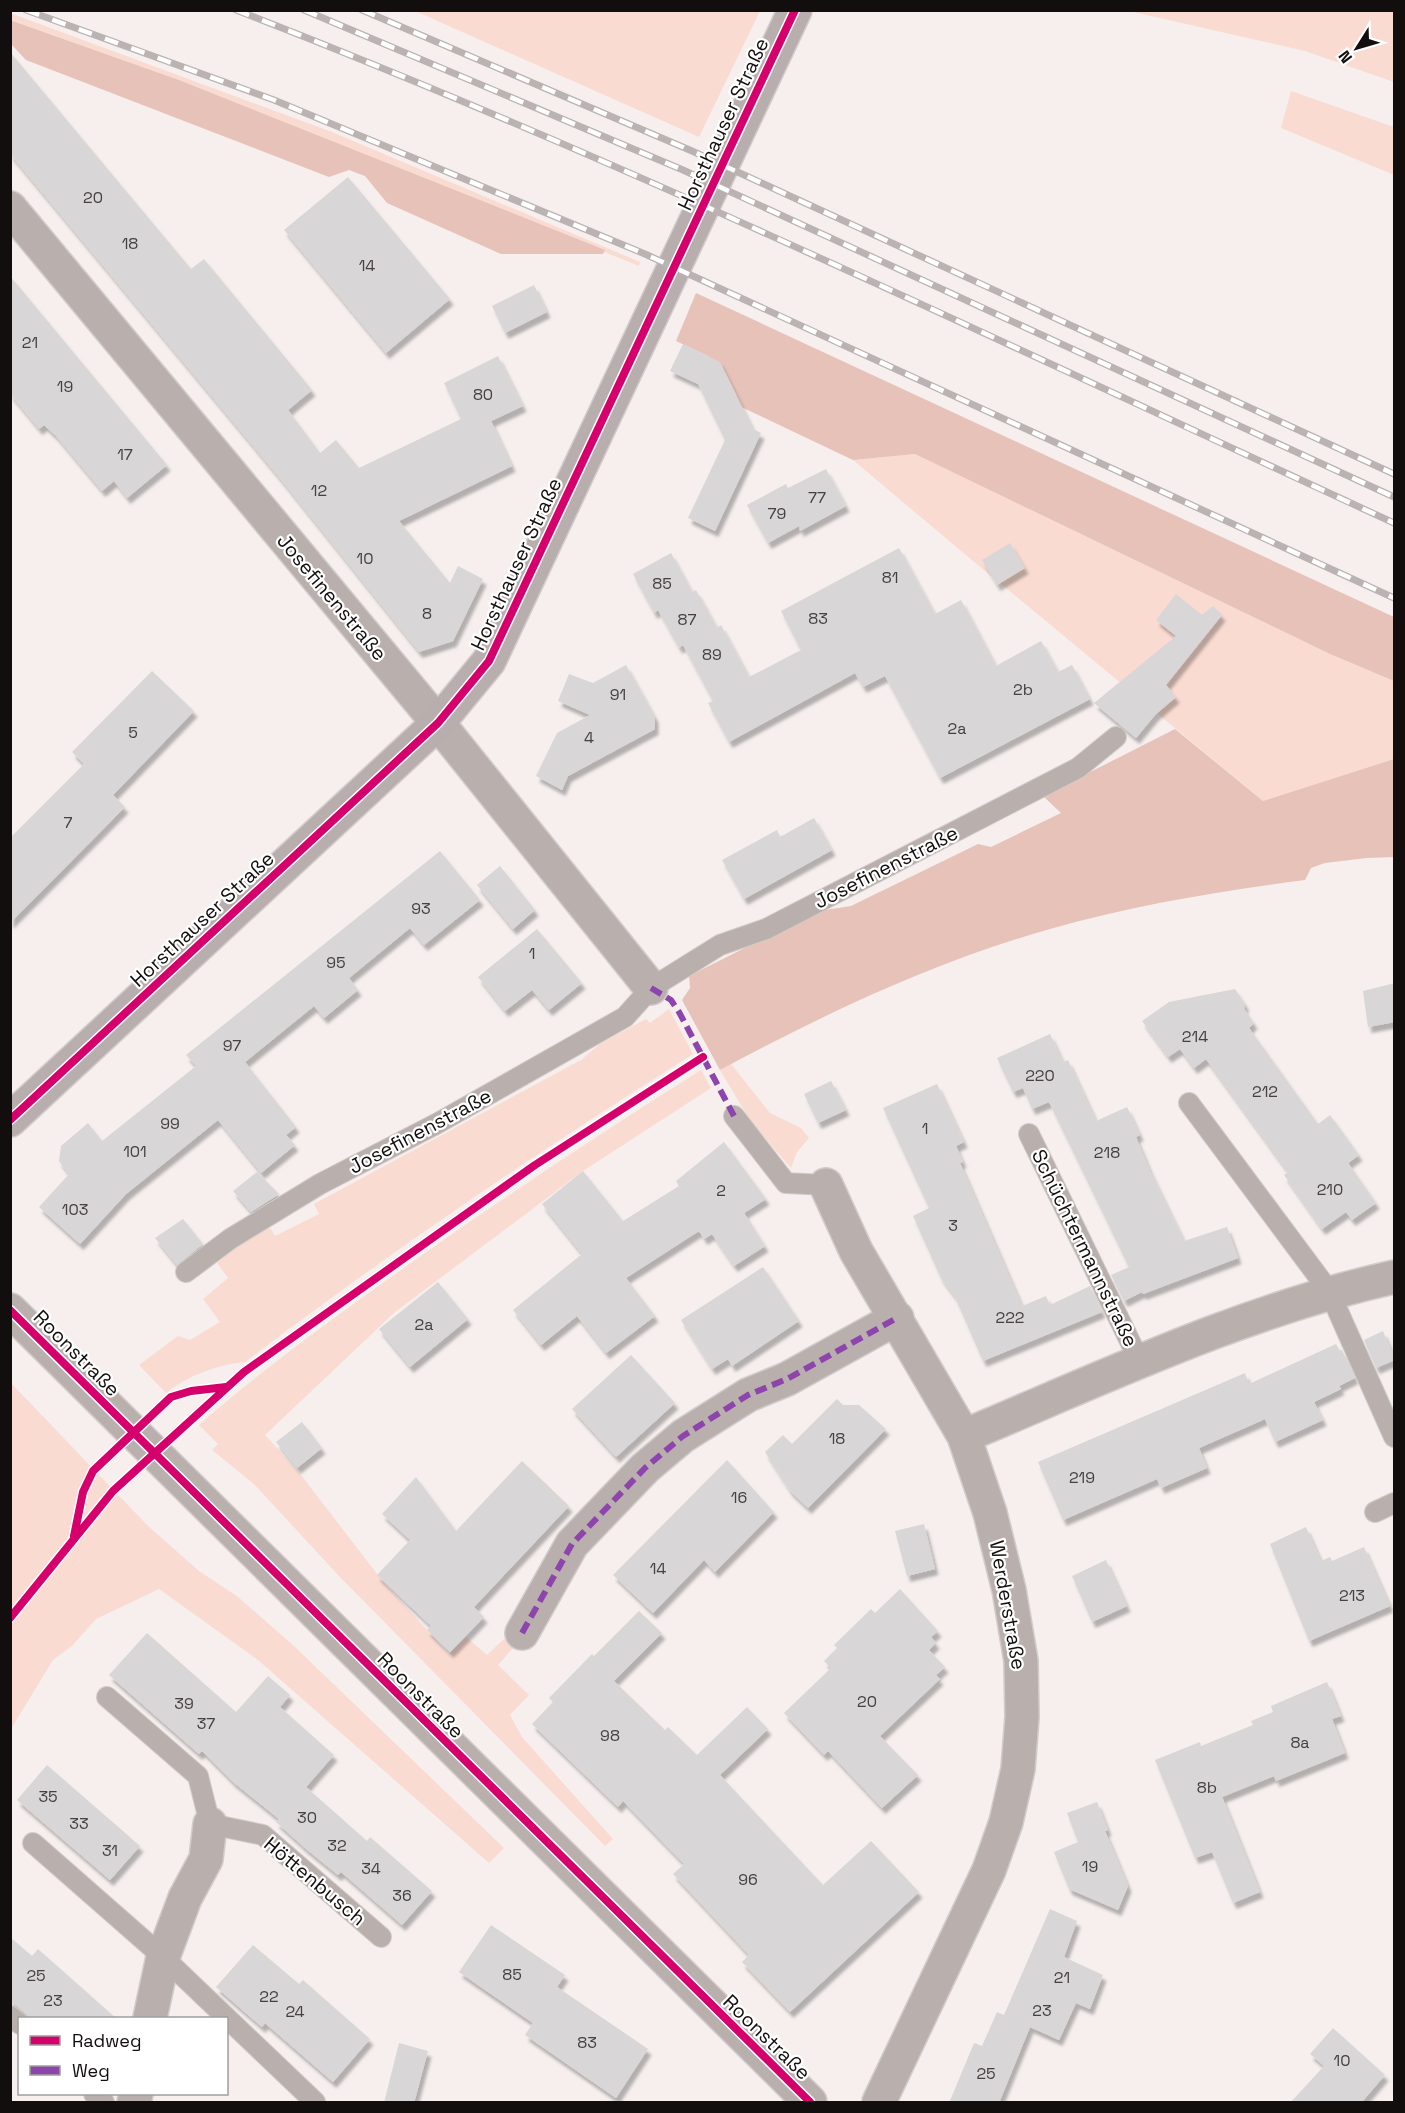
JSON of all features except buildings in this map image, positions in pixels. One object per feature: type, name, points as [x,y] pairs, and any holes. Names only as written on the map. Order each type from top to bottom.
[{"type":"main road","name":"Horsthauser Straße","points":[[10,1120],[438,723],[489,661],[795,10]]},
{"type":"street","name":"Josefinenstraße","points":[[10,208],[438,723],[651,988]]},
{"type":"street","name":"Werderstraße","points":[[826,1185],[856,1251],[964,1436],[990,1514],[1010,1590],[1021,1661],[1022,1717],[1018,1769],[1006,1822],[989,1870],[879,2103]]},
{"type":"street","name":"Schüchtermannstraße","points":[[964,1436],[1140,1362],[1329,1291],[1395,1276]]},
{"type":"street","name":"Roonstraße","points":[[10,1310],[810,2103]]},
{"type":"street","points":[[522,1633],[572,1544],[645,1468],[683,1436],[748,1395],[787,1379],[897,1318]]},
{"type":"street","points":[[150,2017],[163,1957],[186,1898],[207,1859],[210,1824]]},
{"type":"lane","name":"Josefinenstraße","points":[[186,1272],[230,1239],[320,1185],[438,1123],[625,1017],[651,988],[720,945],[766,929],[1078,768],[1116,738]]},
{"type":"lane","points":[[1189,1103],[1329,1291],[1395,1437]]},
{"type":"lane","points":[[734,1116],[786,1183],[826,1185]]},
{"type":"lane","name":"Schüchtermannstraße","points":[[1029,1134],[1140,1362]]},
{"type":"lane","points":[[1375,1512],[1395,1503]]},
{"type":"lane","points":[[107,1697],[198,1776],[210,1824]]},
{"type":"lane","name":"Höttenbusch","points":[[210,1824],[263,1835],[381,1937]]},
{"type":"lane","points":[[33,1843],[163,1957],[225,2017]]},
{"type":"lane","points":[[228,2019],[315,2103]]},
{"type":"shaded area","points":[[415,11],[760,11],[699,137]]},
{"type":"shaded area","points":[[1129,11],[1394,11],[1394,82],[1305,51]]},
{"type":"shaded area","points":[[10,13],[332,132],[640,262],[639,266],[179,80],[11,20]]},
{"type":"shaded area","points":[[10,20],[179,80],[605,250],[603,254],[501,254],[387,203],[365,176],[349,170],[329,177],[26,60],[11,44]]},
{"type":"shaded area","points":[[1291,91],[1394,127],[1394,175],[1281,128]]},
{"type":"shaded area","points":[[696,293],[1394,617],[1394,681],[1330,654],[915,454],[853,460],[731,402],[738,399],[725,372],[698,384],[710,357],[676,341]]},
{"type":"shaded area","points":[[915,454],[1330,654],[1394,681],[1394,759],[1263,801],[1000,583],[997,585],[992,577],[853,460]]},
{"type":"shaded area","points":[[1175,729],[1263,801],[1394,759],[1394,857],[1325,863],[1311,868],[1305,880],[1145,906],[1082,920],[1007,942],[881,990],[720,1070],[682,1000],[690,988],[689,976],[818,911],[851,906],[978,844],[991,847],[1061,813],[1043,796]]},
{"type":"shaded area","points":[[669,1009],[693,1054],[466,1203],[245,1362],[203,1372],[166,1393],[139,1365],[178,1336],[190,1340],[220,1322],[203,1299],[228,1278],[217,1263],[240,1244],[269,1226],[275,1236],[319,1214],[314,1204],[581,1060],[601,1043],[646,1019],[650,1023]]},
{"type":"shaded area","points":[[731,1064],[770,1113],[801,1128],[809,1138],[797,1152],[791,1168],[751,1122],[720,1070]]},
{"type":"shaded area","points":[[701,1070],[711,1088],[583,1171],[395,1312],[265,1435],[301,1475],[384,1583],[449,1654],[466,1637],[487,1655],[505,1638],[514,1647],[498,1665],[529,1695],[510,1715],[522,1737],[613,1839],[605,1846],[339,1576],[254,1484],[212,1450],[218,1444],[199,1425],[273,1364],[401,1270],[625,1118]]},
{"type":"shaded area","points":[[11,1383],[148,1526],[199,1571],[238,1597],[295,1647],[504,1848],[489,1863],[258,1660],[159,1589],[96,1619],[72,1646],[53,1660],[11,1729]]},
{"type":"railway","points":[[26,10],[274,100],[645,254],[1394,598]]},
{"type":"railway","points":[[236,10],[383,68],[675,193],[963,323],[1394,523]]},
{"type":"railway","points":[[304,10],[683,170],[1394,497]]},
{"type":"railway","points":[[362,10],[692,151],[1394,474]]},
{"type":"marked path","points":[[651,988],[671,1000],[679,1012],[734,1116]]},
{"type":"marked path","points":[[522,1633],[572,1544],[645,1468],[683,1436],[748,1395],[787,1379],[897,1318]]},
{"type":"cycle path","points":[[10,1120],[438,723],[489,661],[795,10]]},
{"type":"cycle path","points":[[10,1618],[113,1491],[244,1372],[535,1165],[703,1057]]},
{"type":"cycle path","points":[[10,1310],[810,2102]]},
{"type":"cycle path","points":[[74,1536],[83,1492],[93,1471],[171,1397],[191,1391],[226,1387]]}]
